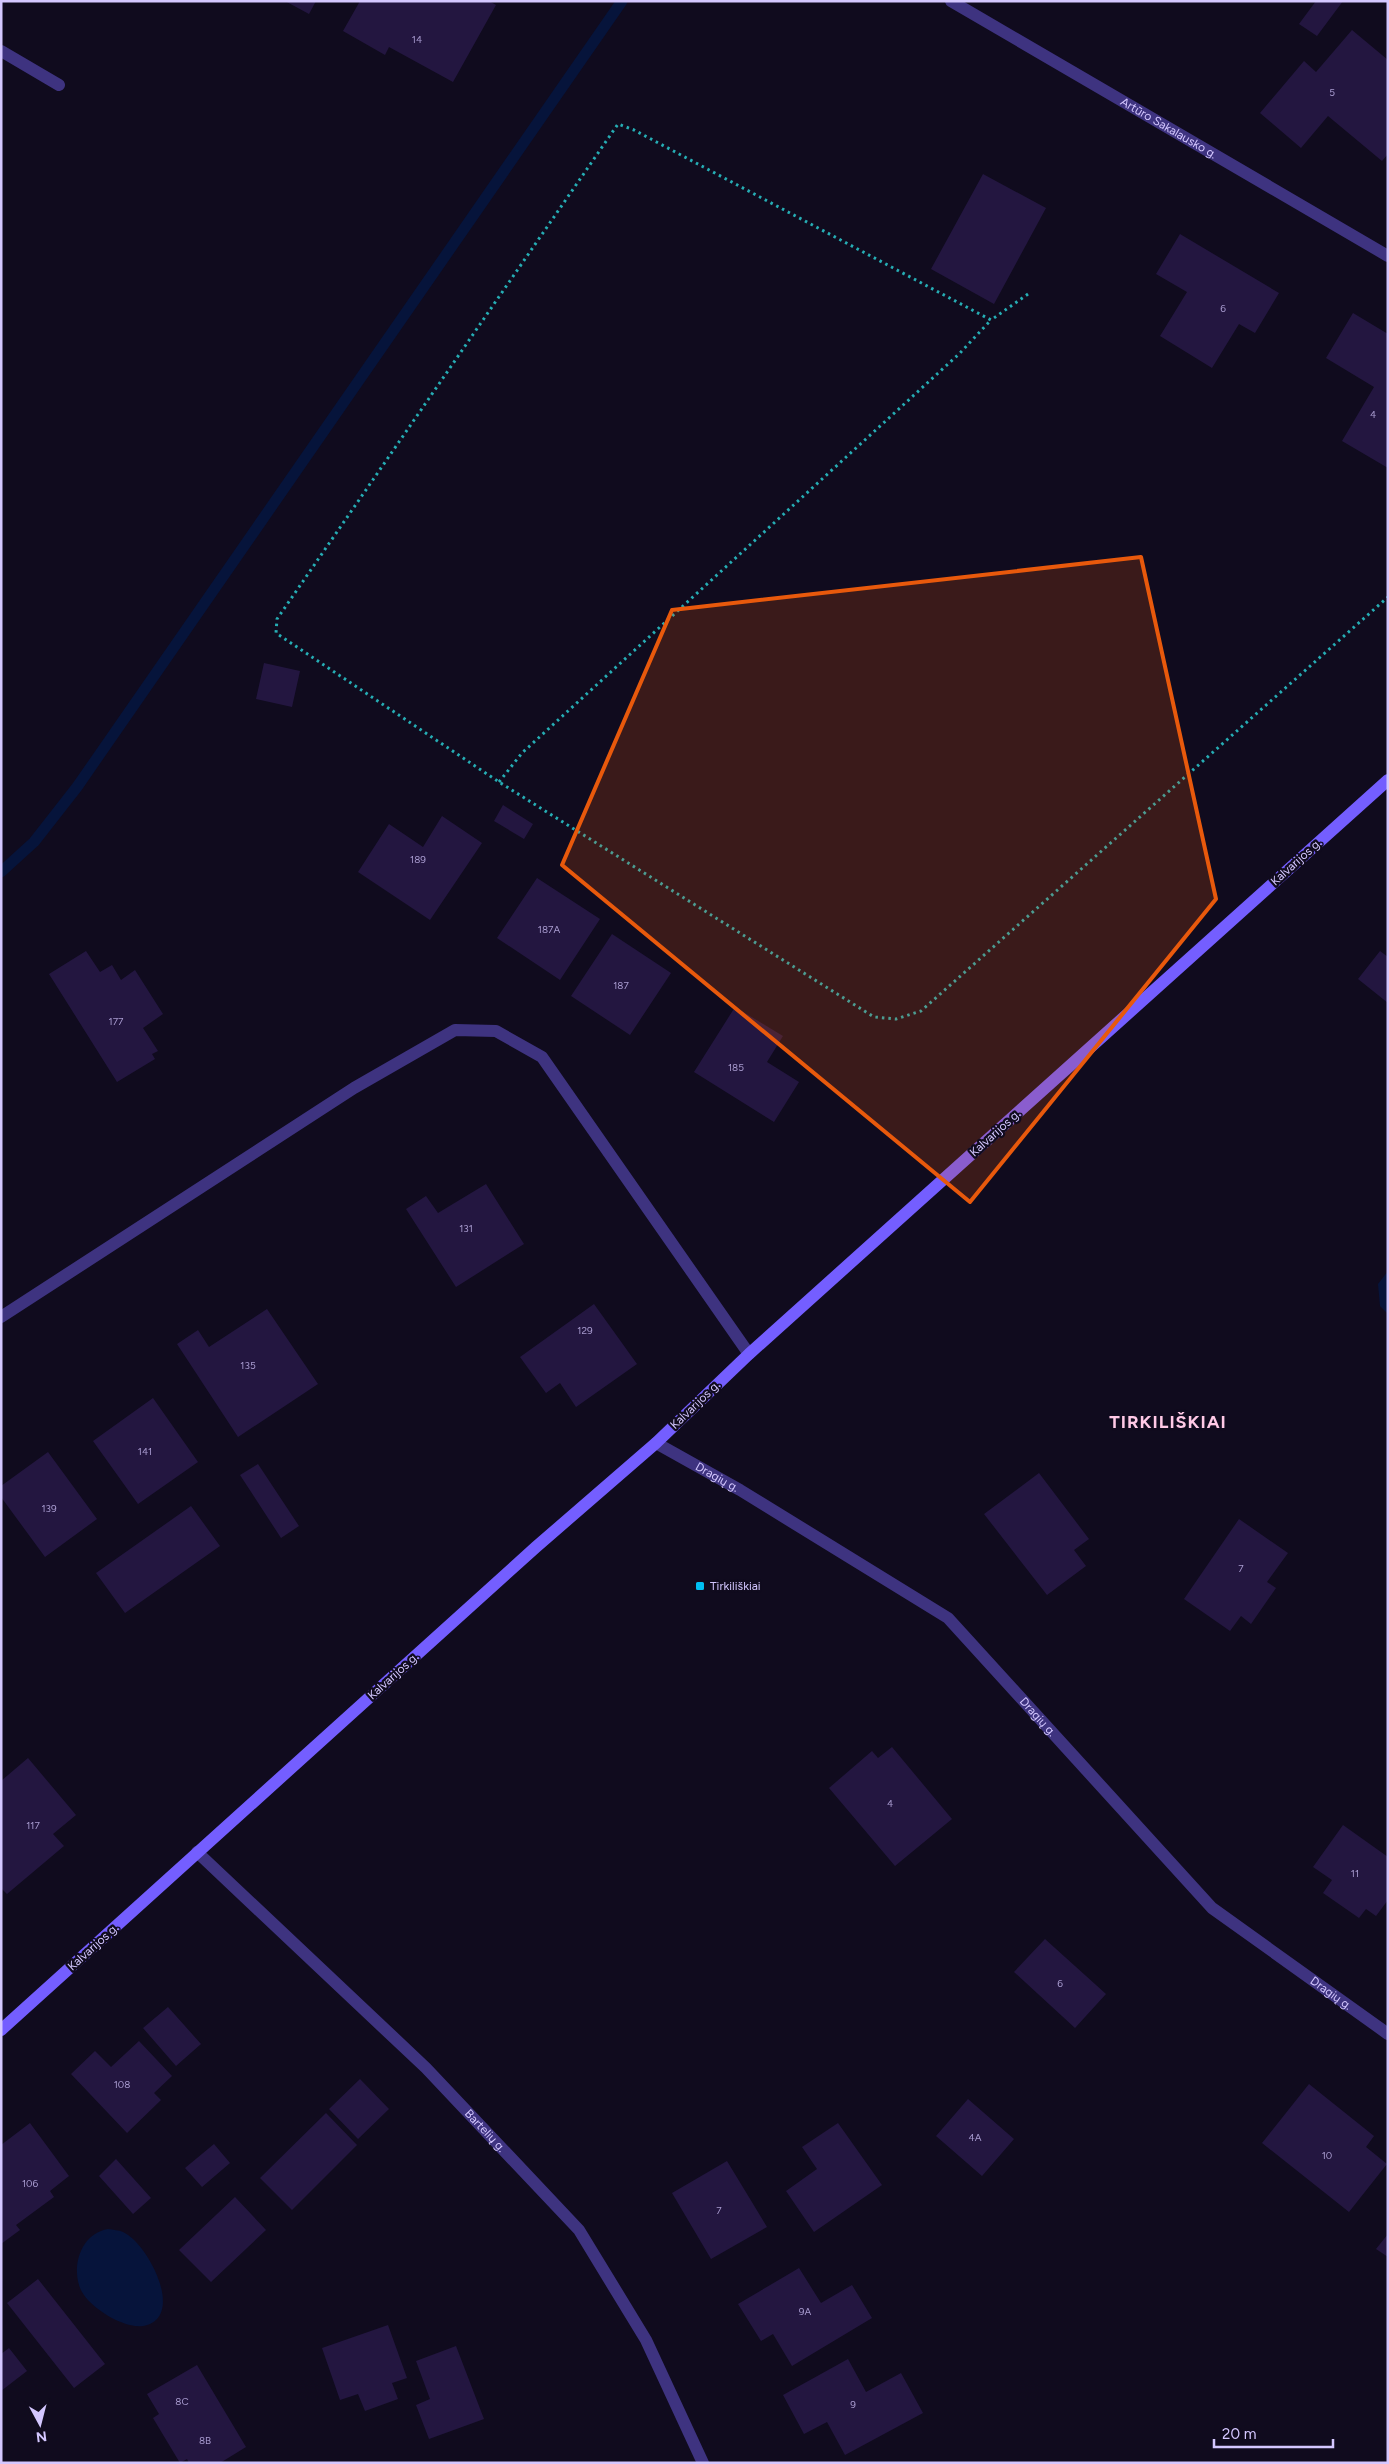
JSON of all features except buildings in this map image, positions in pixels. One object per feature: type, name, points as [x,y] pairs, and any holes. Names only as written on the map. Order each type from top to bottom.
[{"type":"main road","name":"Kalvarijos g.","points":[[1,2030],[536,1547],[656,1443],[749,1354],[1388,780]]},
{"type":"street","name":"Artūro Sakalausko g.","points":[[951,1],[1388,256]]},
{"type":"street","points":[[1,51],[59,85]]},
{"type":"street","points":[[1,1317],[354,1088],[455,1030],[496,1030],[542,1057],[749,1354]]},
{"type":"street","name":"Dragių g.","points":[[656,1443],[740,1490],[948,1618],[1212,1908],[1388,2034]]},
{"type":"street","name":"Bartelių g.","points":[[197,1852],[426,2068],[579,2230],[646,2340],[704,2463]]},
{"type":"path","points":[[991,320],[634,130],[618,124],[277,619],[276,633],[499,782],[874,1017],[896,1019],[921,1012],[1388,597]]},
{"type":"path","points":[[499,782],[522,753],[959,354],[991,320],[1028,294]]},
{"type":"highlighted area","points":[[1141,557],[1216,899],[970,1202],[562,865],[672,610]]},
{"type":"water","points":[[1388,1271],[1388,1314],[1380,1306],[1378,1284]]},
{"type":"water","points":[[108,2229],[121,2231],[133,2239],[152,2264],[159,2280],[163,2296],[162,2309],[156,2320],[143,2326],[125,2324],[105,2314],[88,2300],[82,2293],[79,2285],[77,2267],[86,2242],[92,2236]]},
{"type":"waterway","points":[[1,872],[34,842],[77,787],[622,1]]},
{"type":"place","name":"Tirkiliškiai","points":[[700,1586]]},
{"type":"district","name":"TIRKILIŠKIAI","points":[[1168,1422]]}]
